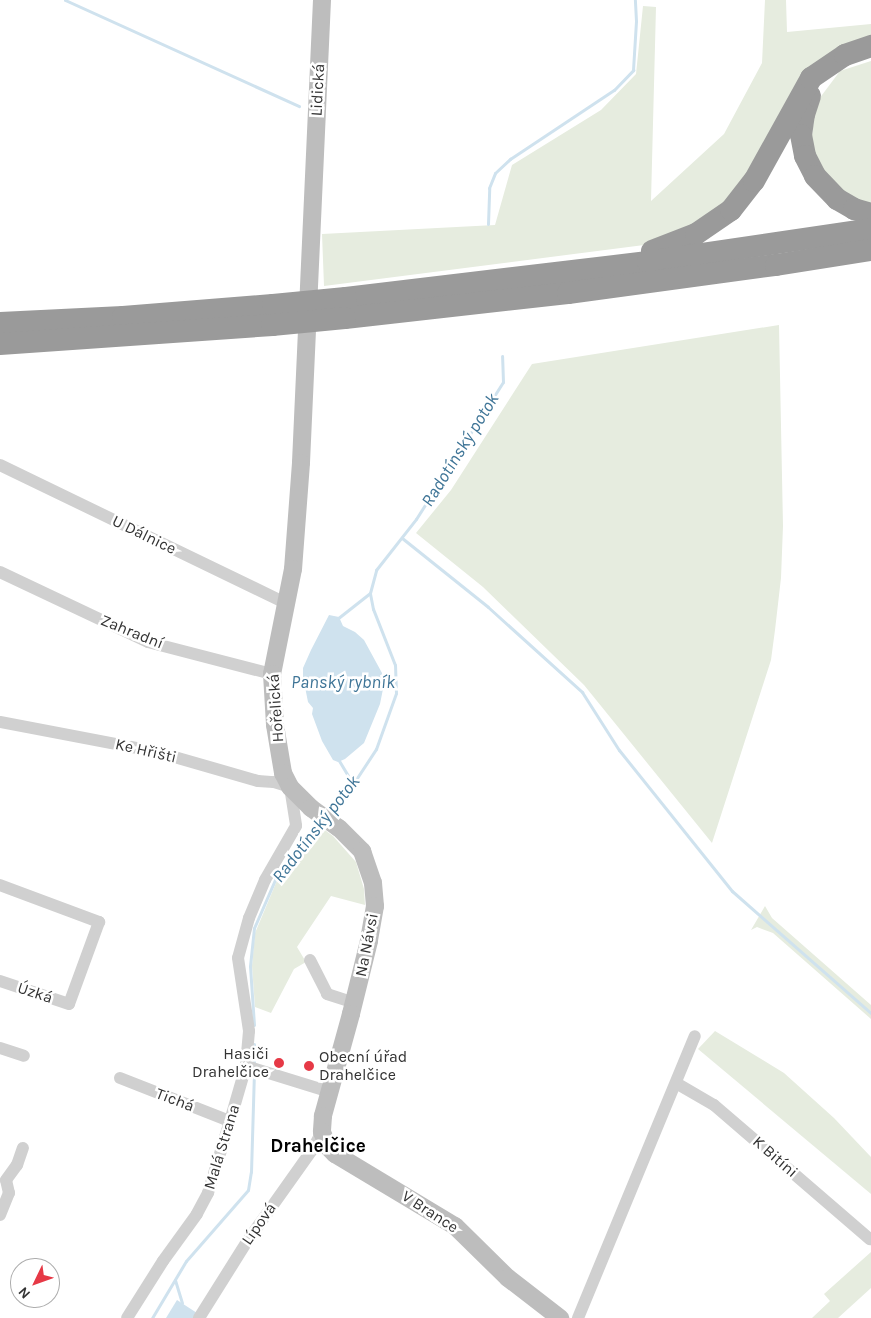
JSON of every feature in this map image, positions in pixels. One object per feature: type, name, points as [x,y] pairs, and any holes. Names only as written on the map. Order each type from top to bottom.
[{"type":"highway","points":[[588,270],[684,240],[704,230],[723,216],[754,181],[807,83],[817,72],[833,62],[871,46]]},
{"type":"highway","points":[[833,62],[814,88],[806,106],[802,130],[804,151],[814,176],[829,193],[845,204],[871,214]]},
{"type":"highway","points":[[345,308],[871,229]]},
{"type":"highway","points":[[0,344],[345,308],[568,293],[776,265],[871,250]]},
{"type":"highway","points":[[0,323],[122,317],[273,315]]},
{"type":"main road","name":"Lidická","points":[[294,569],[322,0]]},
{"type":"main road","name":"Hořelická","points":[[290,787],[283,773],[275,725],[272,674],[294,569]]},
{"type":"main road","name":"Na Návsi","points":[[290,787],[312,808],[339,828],[362,851],[373,882],[374,906],[371,932],[323,1116],[322,1132]]},
{"type":"main road","name":"V Brance","points":[[322,1132],[328,1147],[335,1154],[455,1226],[508,1278],[560,1318]]},
{"type":"street","name":"U Dálnice","points":[[0,465],[287,604]]},
{"type":"street","name":"Zahradní","points":[[0,572],[148,642],[272,674]]},
{"type":"street","name":"Ke Hřišti","points":[[0,722],[157,752],[258,781],[274,782],[290,787]]},
{"type":"street","name":"Malá Strana","points":[[127,1318],[163,1261],[197,1214],[208,1194],[230,1121],[252,1068],[249,1031],[238,958],[249,918],[265,880],[296,826],[290,787]]},
{"type":"street","name":"Úzká","points":[[0,885],[99,922],[69,1004],[0,981]]},
{"type":"street","points":[[310,960],[328,994],[354,1003]]},
{"type":"street","points":[[578,1318],[695,1036]]},
{"type":"street","points":[[0,1048],[24,1056]]},
{"type":"street","points":[[252,1068],[330,1092]]},
{"type":"street","name":"Tichá","points":[[120,1078],[230,1121]]},
{"type":"street","name":"K Bitíni","points":[[676,1083],[714,1105],[870,1239]]},
{"type":"street","name":"Lípová","points":[[199,1318],[246,1243],[312,1150],[322,1132]]},
{"type":"street","points":[[0,1216],[8,1193],[3,1178],[17,1165],[23,1148]]},
{"type":"shaded area","points":[[765,0],[786,0],[787,32],[871,24],[871,36],[842,47],[741,190],[710,219],[652,244],[324,286],[322,234],[495,225],[512,165],[601,110],[636,74],[643,6],[656,7],[651,201],[724,134],[762,63]]},
{"type":"shaded area","points":[[871,61],[871,207],[827,183],[811,143],[816,103],[840,71]]},
{"type":"shaded area","points":[[779,325],[783,526],[781,578],[775,630],[771,660],[712,843],[584,685],[483,587],[416,533],[451,490],[532,364]]},
{"type":"shaded area","points":[[318,825],[333,836],[356,862],[364,889],[365,905],[331,896],[297,947],[306,962],[294,969],[271,1013],[255,1007],[252,966],[255,933],[281,871]]},
{"type":"shaded area","points":[[765,906],[772,918],[871,1005],[871,1019],[773,933],[757,927],[751,930]]},
{"type":"shaded area","points":[[715,1031],[784,1073],[834,1118],[871,1157],[871,1194],[698,1049]]},
{"type":"shaded area","points":[[871,1252],[871,1288],[838,1318],[812,1318],[830,1301],[824,1294]]},
{"type":"water","name":"Panský rybník","points":[[329,615],[339,617],[343,626],[355,632],[364,640],[382,673],[383,689],[380,704],[364,743],[345,759],[338,762],[333,760],[322,741],[312,714],[313,708],[308,702],[303,677],[303,668]]},
{"type":"water","points":[[177,1300],[197,1313],[194,1318],[166,1318]]},
{"type":"waterway","points":[[65,0],[299,106]]},
{"type":"waterway","name":"Radotínský potok","points":[[488,224],[489,188],[495,173],[510,159],[614,90],[633,70],[636,21],[635,0]]},
{"type":"waterway","name":"Radotínský potok","points":[[327,814],[353,784],[376,749],[396,693],[395,665],[373,609],[370,593],[376,570],[416,519],[503,382],[502,356]]},
{"type":"waterway","points":[[402,538],[488,607],[582,692],[619,750],[732,891],[871,1013]]},
{"type":"waterway","points":[[337,619],[370,593]]},
{"type":"waterway","points":[[338,759],[353,784]]},
{"type":"waterway","name":"Radotínský potok","points":[[254,1025],[250,966],[254,928],[277,875],[319,822]]},
{"type":"waterway","name":"Radotínský potok","points":[[254,1044],[254,1065]]},
{"type":"waterway","name":"Radotínský potok","points":[[152,1318],[186,1261],[248,1190],[251,1172],[254,1072]]},
{"type":"waterway","points":[[175,1280],[182,1303]]},
{"type":"place","name":"Hasiči Drahelčice","points":[[279,1063]]},
{"type":"place","name":"Obecní úřad Drahelčice","points":[[309,1066]]},
{"type":"district","name":"Drahelčice","points":[[318,1147]]}]
